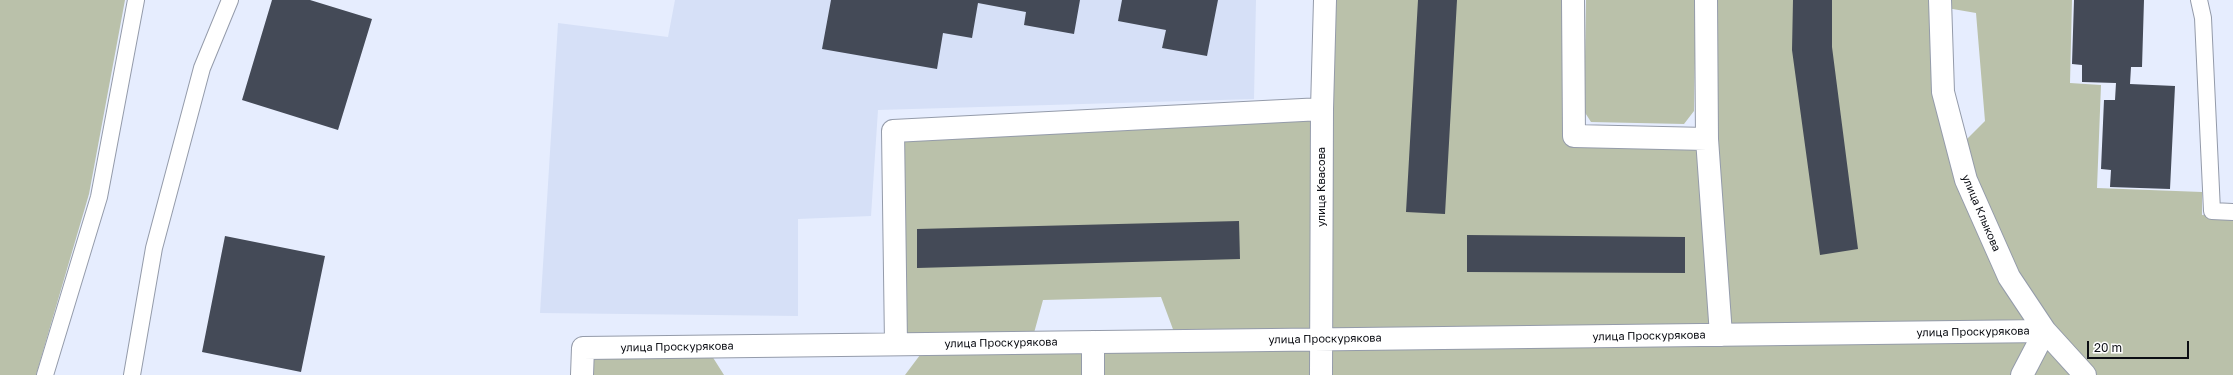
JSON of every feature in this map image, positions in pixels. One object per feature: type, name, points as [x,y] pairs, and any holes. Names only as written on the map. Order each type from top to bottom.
[{"type":"street","name":"улица Квасова","points":[[1321,375],[1322,109],[1325,0]]},
{"type":"street","points":[[1573,0],[1574,136],[1707,139]]},
{"type":"street","points":[[1706,0],[1707,139],[1721,335]]},
{"type":"street","name":"улица Клыкова","points":[[1940,0],[1943,92],[1966,180],[2009,277],[2045,331],[2085,375]]},
{"type":"street","points":[[896,344],[893,131],[1322,109]]},
{"type":"street","name":"улица Проскурякова","points":[[582,375],[583,348],[2045,331],[2022,375]]},
{"type":"street","points":[[1093,342],[1093,375]]},
{"type":"lane","points":[[45,375],[99,197],[136,0]]},
{"type":"lane","points":[[132,375],[154,248],[202,68],[230,0]]},
{"type":"lane","points":[[2199,0],[2203,18],[2212,211],[2233,212]]},
{"type":"shaded area","points":[[675,0],[1256,0],[1254,99],[878,110],[871,216],[798,219],[798,316],[540,313],[558,23],[668,37]]},
{"type":"green space","points":[[0,0],[125,0],[89,194],[36,375],[0,375]]},
{"type":"green space","points":[[1334,0],[1568,0],[1568,140],[1703,144],[1715,327],[1328,330]]},
{"type":"green space","points":[[1586,0],[1696,0],[1694,111],[1684,124],[1591,122],[1584,111]]},
{"type":"green space","points":[[1711,0],[1932,0],[1935,92],[2030,324],[1727,327]]},
{"type":"green space","points":[[1947,0],[2072,0],[2070,83],[2101,85],[2097,188],[2202,192],[2202,215],[2233,217],[2233,375],[2095,375],[2049,324],[2016,275],[1962,144],[1985,121],[1976,13],[1947,8]]},
{"type":"green space","points":[[1314,118],[1314,331],[1174,332],[1161,297],[1043,300],[1034,333],[904,334],[901,141]]},
{"type":"green space","points":[[2034,337],[2015,375],[1330,375],[1330,346]]},
{"type":"green space","points":[[2046,346],[2072,375],[2030,375]]},
{"type":"green space","points":[[1313,350],[1313,375],[1100,375],[1101,353]]},
{"type":"green space","points":[[1086,353],[1086,375],[905,375],[920,355]]},
{"type":"green space","points":[[712,356],[724,375],[592,375],[593,358]]},
{"type":"building","points":[[272,0],[310,0],[372,19],[338,130],[242,100]]},
{"type":"building","points":[[831,0],[1080,0],[1074,34],[1024,25],[1026,12],[978,3],[972,38],[943,33],[937,69],[822,49]]},
{"type":"building","points":[[1122,0],[1218,0],[1207,56],[1162,48],[1166,30],[1118,21]]},
{"type":"building","points":[[1418,0],[1457,0],[1445,214],[1406,212]]},
{"type":"building","points":[[1793,0],[1832,0],[1832,47],[1858,249],[1820,255],[1792,50]]},
{"type":"building","points":[[2074,0],[2144,0],[2142,67],[2131,67],[2130,84],[2175,86],[2170,189],[2110,187],[2111,170],[2101,169],[2104,100],[2115,100],[2116,83],[2082,82],[2082,65],[2072,64]]},
{"type":"building","points":[[1239,221],[1240,259],[917,268],[917,229]]},
{"type":"building","points":[[1467,235],[1685,237],[1685,273],[1467,272]]},
{"type":"building","points":[[225,236],[325,256],[301,372],[202,352]]}]
